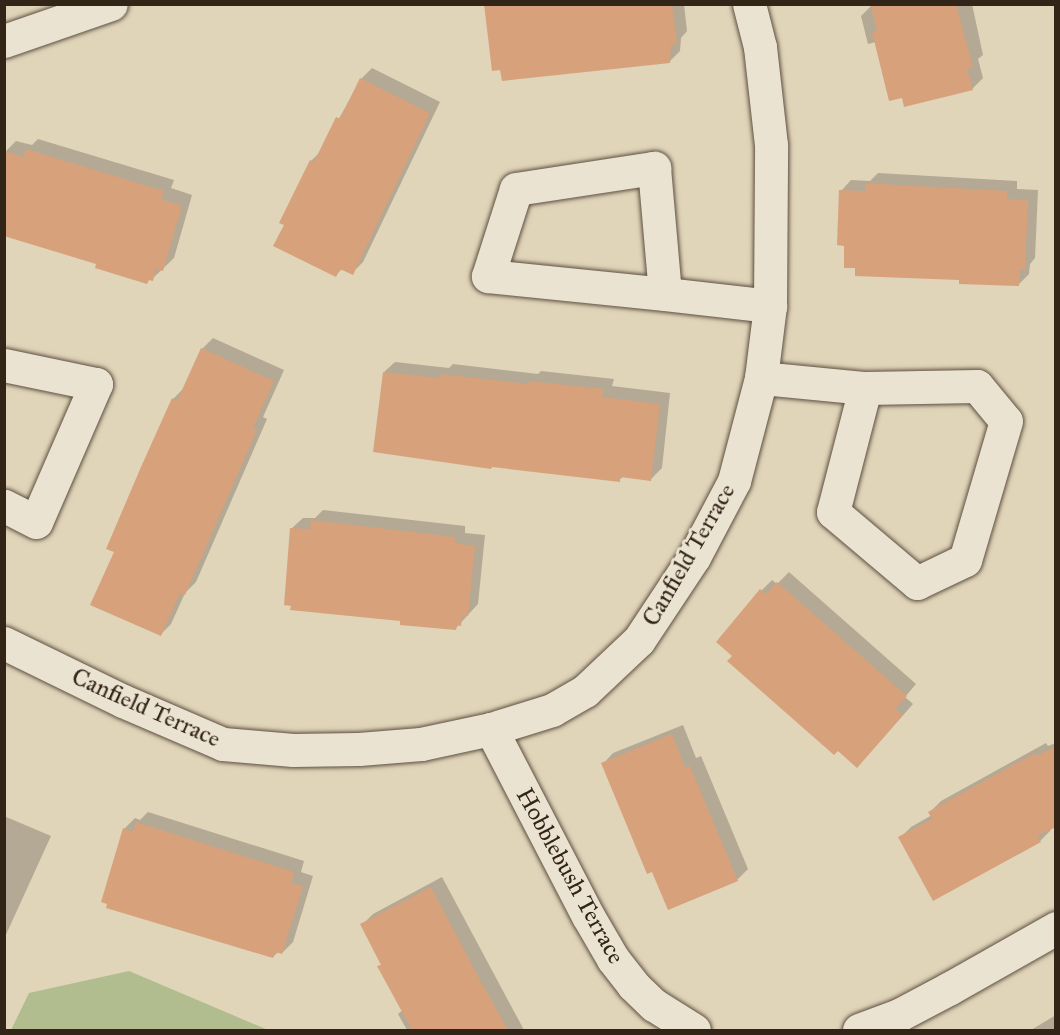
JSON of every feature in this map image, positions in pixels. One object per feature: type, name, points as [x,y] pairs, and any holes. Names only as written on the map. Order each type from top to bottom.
[{"type":"street","points":[[4,41],[111,4]]},
{"type":"street","name":"Canfield Terrace","points":[[4,644],[123,701],[223,744],[293,750],[359,749],[421,744],[491,729],[552,710],[585,691],[639,640],[694,557],[734,481],[761,378],[770,306],[771,146],[760,47],[749,4]]},
{"type":"street","points":[[665,294],[654,168],[516,189],[488,276],[770,306]]},
{"type":"street","points":[[4,365],[96,384],[36,522],[4,506]]},
{"type":"street","points":[[761,378],[865,388],[977,386],[1006,421],[965,560],[917,583],[833,512],[865,388]]},
{"type":"street","name":"Hobblebush Terrace","points":[[491,729],[588,916],[613,959],[633,985],[654,1005],[694,1030]]},
{"type":"street","points":[[859,1030],[899,1015],[1056,928]]},
{"type":"green space","points":[[129,971],[268,1030],[11,1030],[29,993]]},
{"type":"building","points":[[484,4],[672,4],[677,44],[671,45],[670,63],[502,81],[500,70],[492,71]]},
{"type":"building","points":[[870,4],[956,4],[973,67],[967,68],[973,90],[904,107],[902,98],[889,101],[872,32],[877,30]]},
{"type":"building","points":[[360,78],[430,113],[353,275],[340,269],[336,277],[273,246],[284,225],[279,223],[310,160],[314,162],[336,117],[340,119]]},
{"type":"building","points":[[26,149],[164,191],[161,199],[182,206],[163,271],[156,269],[153,281],[149,280],[147,284],[95,268],[96,264],[4,236],[4,151],[24,157]]},
{"type":"building","points":[[865,183],[1007,191],[1007,199],[1028,200],[1025,270],[1020,270],[1019,286],[959,284],[959,280],[855,276],[855,268],[844,268],[844,246],[837,245],[839,190],[865,191]]},
{"type":"building","points":[[201,348],[274,381],[253,428],[257,430],[185,595],[180,593],[161,636],[90,605],[114,552],[106,549],[141,467],[172,398],[177,401]]},
{"type":"building","points":[[383,372],[440,378],[441,374],[528,384],[529,381],[604,389],[602,397],[660,404],[651,481],[620,477],[620,482],[492,467],[491,469],[373,452]]},
{"type":"building","points":[[311,520],[455,537],[455,543],[475,546],[468,616],[462,616],[461,626],[457,625],[456,630],[400,625],[400,621],[290,610],[291,606],[284,605],[290,528],[310,529]]},
{"type":"building","points":[[777,582],[907,696],[895,709],[903,715],[857,768],[838,751],[834,755],[727,661],[732,656],[716,642],[760,589],[766,594]]},
{"type":"building","points":[[672,734],[685,767],[690,766],[738,881],[668,910],[652,872],[647,874],[601,763]]},
{"type":"building","points":[[1056,746],[1056,827],[1037,836],[1041,842],[933,901],[898,837],[932,819],[928,812],[1035,753],[1037,756]]},
{"type":"building","points":[[136,822],[294,872],[291,883],[303,886],[282,954],[275,952],[273,958],[106,908],[107,904],[101,902],[123,828],[133,832]]},
{"type":"building","points":[[431,887],[508,1030],[412,1030],[377,966],[381,965],[360,924]]}]
